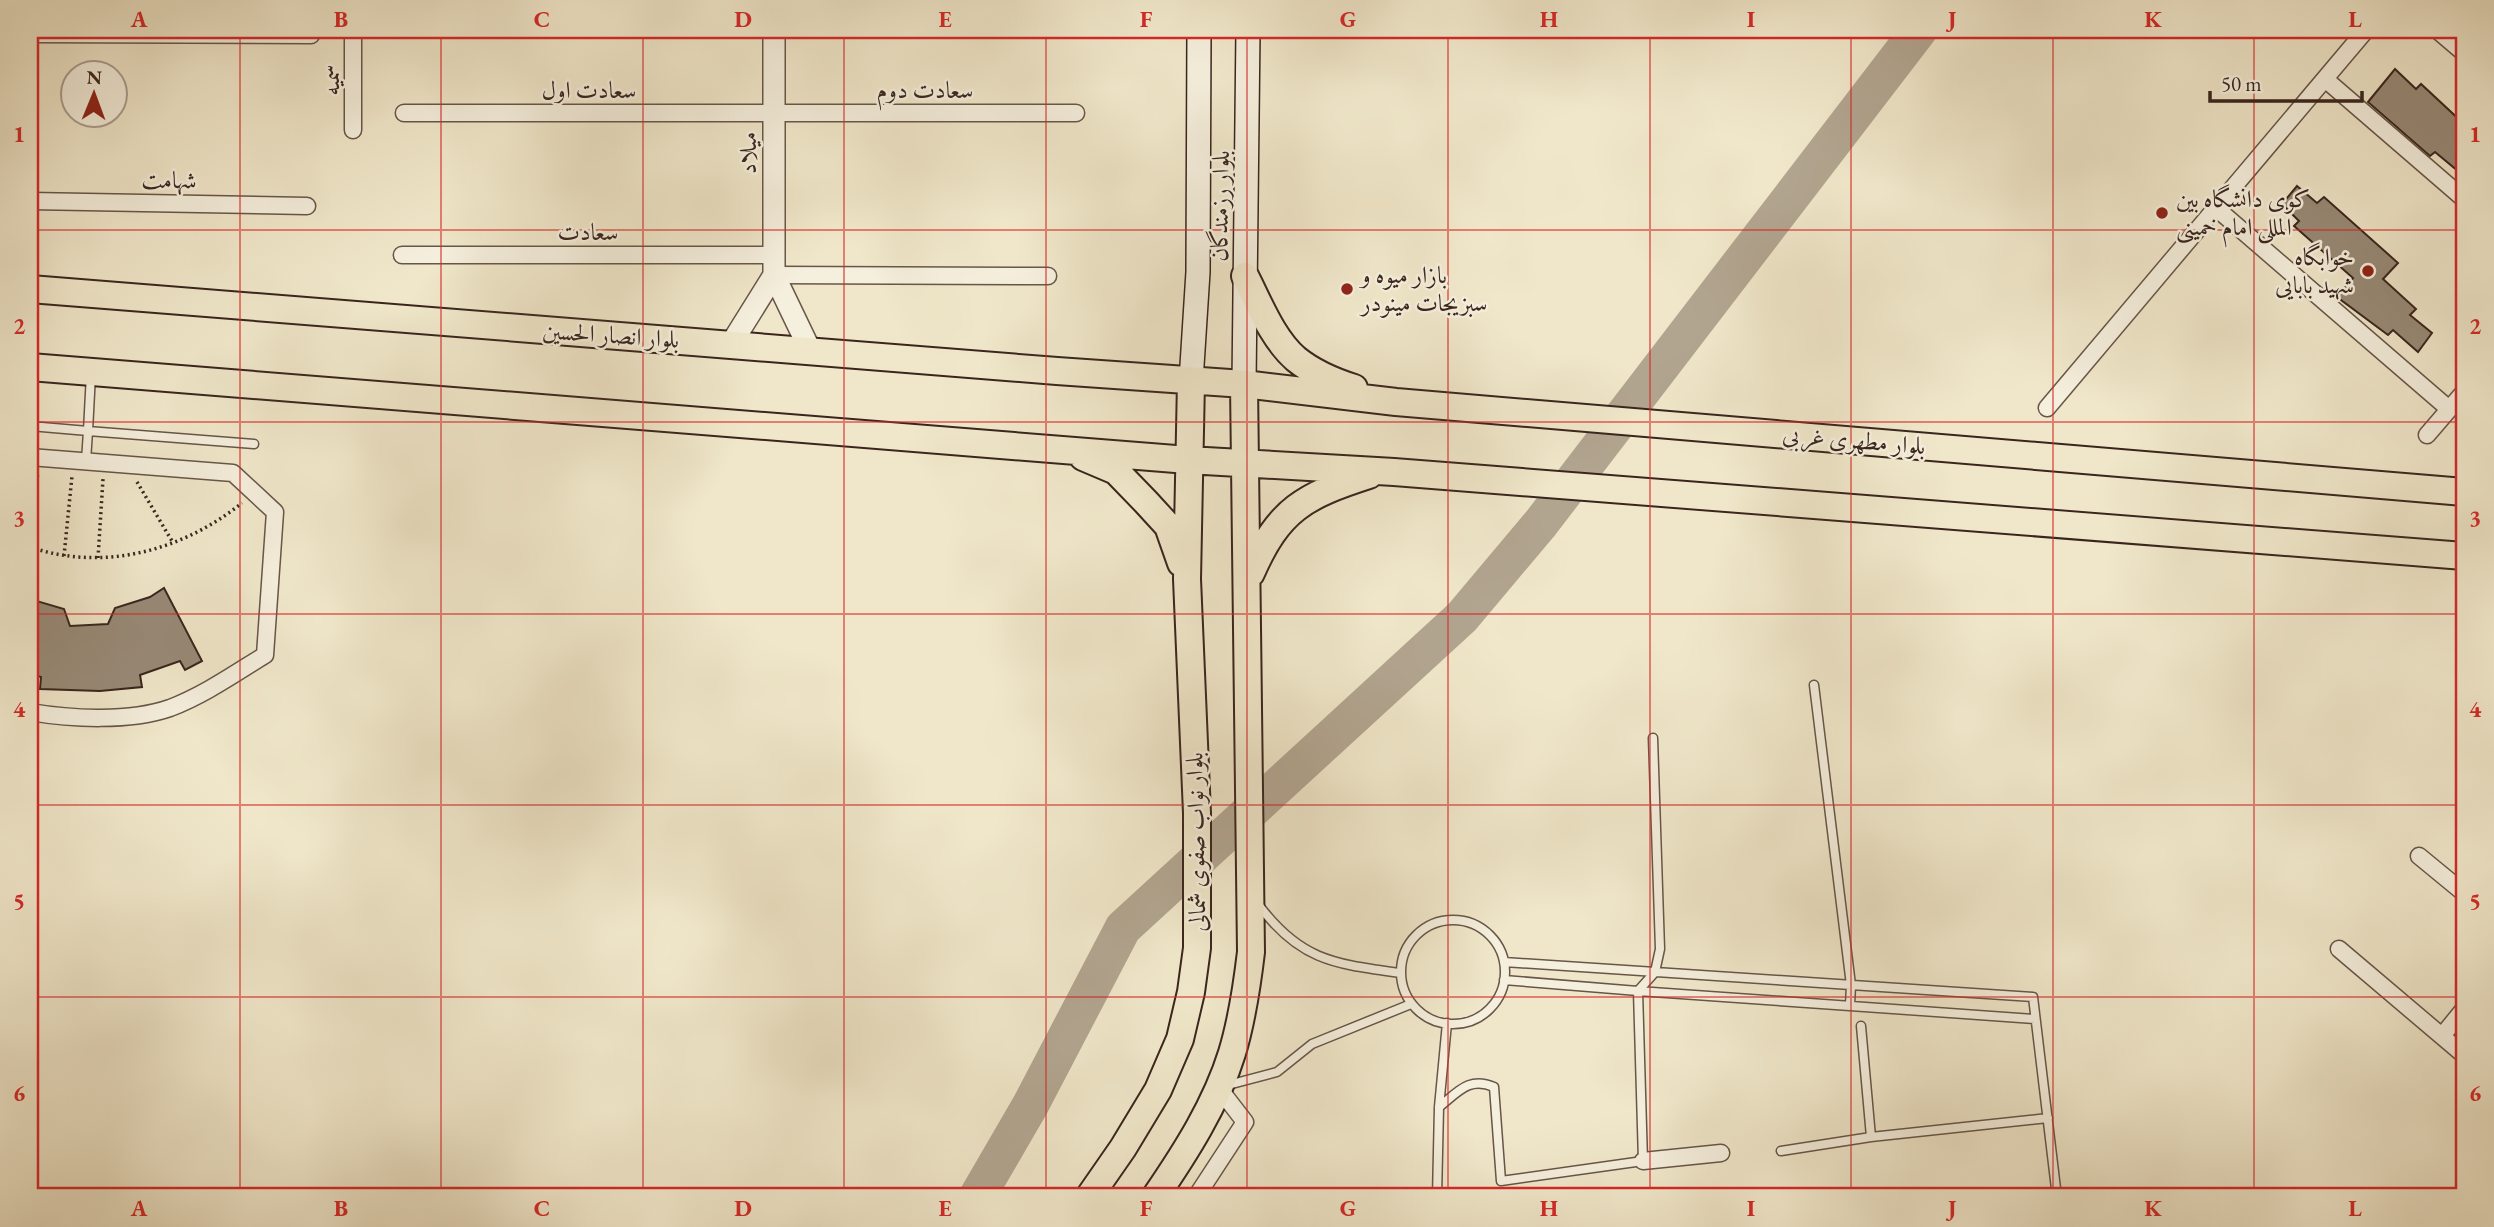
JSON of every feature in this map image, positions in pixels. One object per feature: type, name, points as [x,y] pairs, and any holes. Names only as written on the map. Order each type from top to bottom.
[{"type":"main road","name":"بلوار رزمندگان","points":[[1191,381],[1198,272],[1199,30]]},
{"type":"main road","name":"بلوار رزمندگان","points":[[1244,384],[1248,30]]},
{"type":"main road","points":[[1245,276],[1273,329],[1296,359],[1335,382],[1396,402]]},
{"type":"main road","name":"بلوار انصار الحسین","points":[[30,289],[1244,384]]},
{"type":"main road","points":[[30,367],[1188,460],[1494,480],[2464,556]]},
{"type":"main road","name":"بلوار نواب صفوی شمالی","points":[[1089,1197],[1158,1090],[1180,1039],[1191,992],[1197,948],[1197,813],[1187,579],[1191,381]]},
{"type":"main road","points":[[1155,1197],[1206,1114],[1232,1055],[1245,1002],[1251,952],[1244,384]]},
{"type":"main road","name":"بلوار مطهری غربی","points":[[1244,384],[1396,402],[2464,492]]},
{"type":"main road","points":[[1048,447],[1084,457],[1115,471],[1168,526],[1187,579]]},
{"type":"main road","points":[[1247,581],[1263,545],[1279,521],[1308,498],[1378,472]]},
{"type":"street","name":"سمیه","points":[[353,130],[354,30]]},
{"type":"street","name":"میلاد","points":[[774,30],[774,265]]},
{"type":"street","points":[[2047,408],[2366,30]]},
{"type":"street","points":[[2437,30],[2464,52]]},
{"type":"street","points":[[30,34],[310,35]]},
{"type":"street","points":[[2325,79],[2464,199]]},
{"type":"street","name":"سعادت اول","points":[[404,113],[774,113]]},
{"type":"street","name":"سعادت دوم","points":[[774,113],[1076,113]]},
{"type":"street","name":"شهامت","points":[[30,201],[307,206]]},
{"type":"street","points":[[2216,208],[2449,409]]},
{"type":"street","name":"سعادت","points":[[402,255],[1048,275]]},
{"type":"street","points":[[731,344],[774,265]]},
{"type":"street","points":[[774,265],[810,350]]},
{"type":"street","points":[[2427,435],[2464,392]]},
{"type":"street","points":[[30,457],[233,473],[275,512],[265,655],[205,692],[167,709],[121,716],[69,719],[30,712]]},
{"type":"street","points":[[2419,856],[2464,894]]},
{"type":"street","points":[[2339,949],[2464,1055]]},
{"type":"street","points":[[2442,1036],[2464,1009]]},
{"type":"street","points":[[1196,1197],[1245,1122],[1218,1087]]},
{"type":"street","points":[[1643,1161],[1721,1153]]},
{"type":"lane","points":[[80,461],[88,431],[91,372]]},
{"type":"lane","points":[[30,426],[254,444]]},
{"type":"lane","points":[[1814,685],[1851,985],[1850,1005]]},
{"type":"lane","points":[[1439,1107],[1468,1084],[1482,1082],[1494,1087],[1501,1181],[1643,1161],[1637,991],[1655,972],[1660,949],[1653,738]]},
{"type":"lane","points":[[1251,894],[1275,926],[1307,951],[1336,963],[1401,973]]},
{"type":"lane","points":[[1452,920],[1470,923],[1486,932],[1497,945],[1504,962],[1504,980],[1499,997],[1488,1011],[1472,1020],[1447,1023],[1423,1015],[1411,1004],[1401,973],[1403,957],[1410,942],[1421,930],[1452,920]]},
{"type":"lane","points":[[1504,962],[2033,997],[2057,1197]]},
{"type":"lane","points":[[1504,980],[2035,1018]]},
{"type":"lane","points":[[1218,1087],[1277,1072],[1312,1044],[1411,1004]]},
{"type":"lane","points":[[1437,1197],[1439,1107],[1447,1023]]},
{"type":"lane","points":[[1861,1026],[1871,1137]]},
{"type":"lane","points":[[1781,1151],[1871,1137],[2048,1118]]},
{"type":"path","points":[[64,556],[80,461]]},
{"type":"path","points":[[98,558],[105,463]]},
{"type":"path","points":[[127,465],[172,542]]},
{"type":"path","points":[[30,547],[64,556],[98,558],[115,558],[153,551],[227,515],[255,493]]},
{"type":"building","points":[[2395,69],[2416,89],[2421,84],[2464,124],[2464,176],[2435,152],[2430,156],[2368,102]]},
{"type":"building","name":"خوابگاه شهید بابایی","points":[[2297,186],[2317,203],[2324,197],[2398,263],[2383,279],[2416,309],[2410,315],[2432,333],[2418,352],[2393,330],[2388,335],[2337,297],[2353,278],[2294,226],[2299,221],[2282,204]]},
{"type":"building","points":[[164,588],[202,661],[185,670],[180,661],[140,675],[142,687],[100,691],[40,689],[41,677],[30,674],[30,599],[64,609],[70,626],[108,624],[115,608],[150,597]]},
{"type":"waterway","points":[[977,1197],[1031,1104],[1123,928],[1462,617],[1541,523],[1919,30]]},
{"type":"place","name":"کوی دانشگاه بین المللی امام خمینی","points":[[2162,213]]},
{"type":"place","name":"خوابگاه شهید بابایی","points":[[2368,271]]},
{"type":"place","name":"بازار میوه و سبزیجات مینودر","points":[[1347,289]]}]
